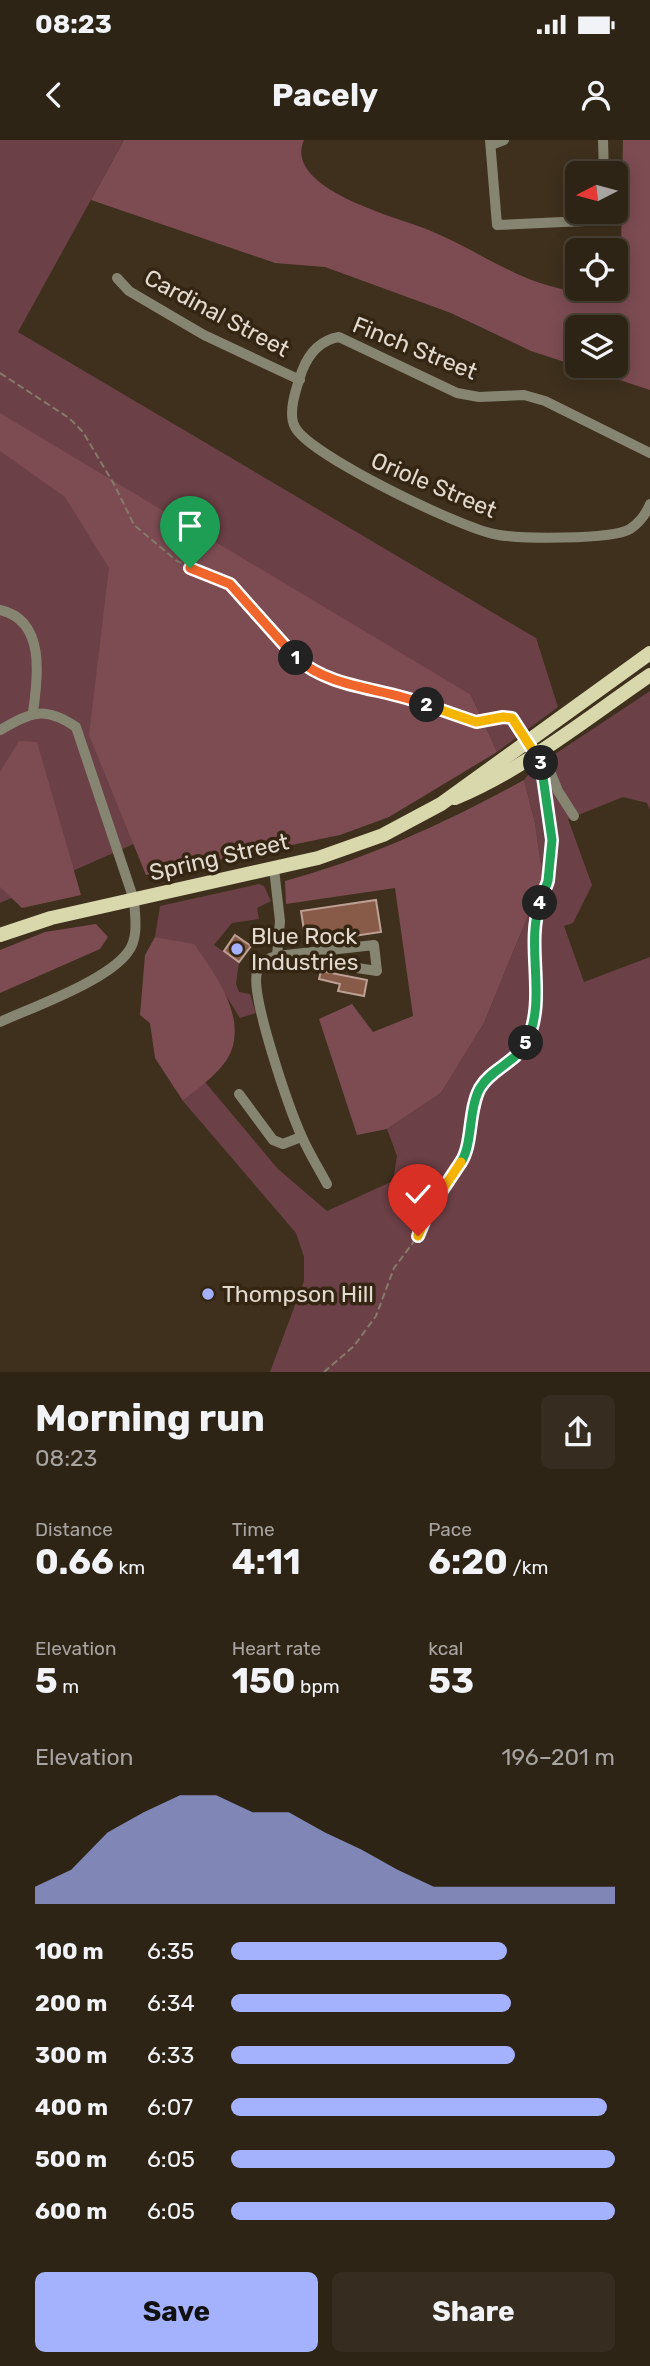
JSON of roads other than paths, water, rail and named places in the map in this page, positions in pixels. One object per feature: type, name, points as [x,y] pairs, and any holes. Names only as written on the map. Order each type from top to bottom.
[{"type":"main road","name":"Spring Street","points":[[0,935],[28,924],[274,869],[351,848],[441,804],[650,653]]},
{"type":"main road","name":"Spring Street","points":[[441,804],[475,790],[650,675]]},
{"type":"street","points":[[504,140],[490,142],[497,225],[565,222]]},
{"type":"street","points":[[603,140],[604,161]]},
{"type":"street","name":"Cardinal Street","points":[[117,278],[129,291],[204,335],[300,380]]},
{"type":"street","name":"Finch Street","points":[[300,380],[312,352],[327,339],[339,337],[457,393],[479,397],[524,396],[545,401],[650,453]]},
{"type":"street","name":"Oriole Street","points":[[300,380],[293,424],[310,443],[358,475],[491,534],[606,536],[629,529],[646,513],[650,505]]},
{"type":"street","points":[[0,610],[10,612],[26,628],[37,650],[33,712]]},
{"type":"street","points":[[0,730],[33,712],[62,718],[76,727],[134,900],[134,939],[129,952],[114,966],[81,985],[0,1022]]},
{"type":"street","points":[[541,749],[558,791],[574,816]]},
{"type":"street","points":[[274,869],[280,921],[277,956]]},
{"type":"street","points":[[277,956],[377,971],[374,945],[277,956],[260,967],[257,988],[270,1044],[302,1137],[327,1184]]},
{"type":"street","points":[[239,1094],[274,1140],[283,1144],[302,1137]]},
{"type":"place","name":"Blue Rock Industries","points":[[237,949]]},
{"type":"place","name":"Thompson Hill","points":[[208,1294]]}]
